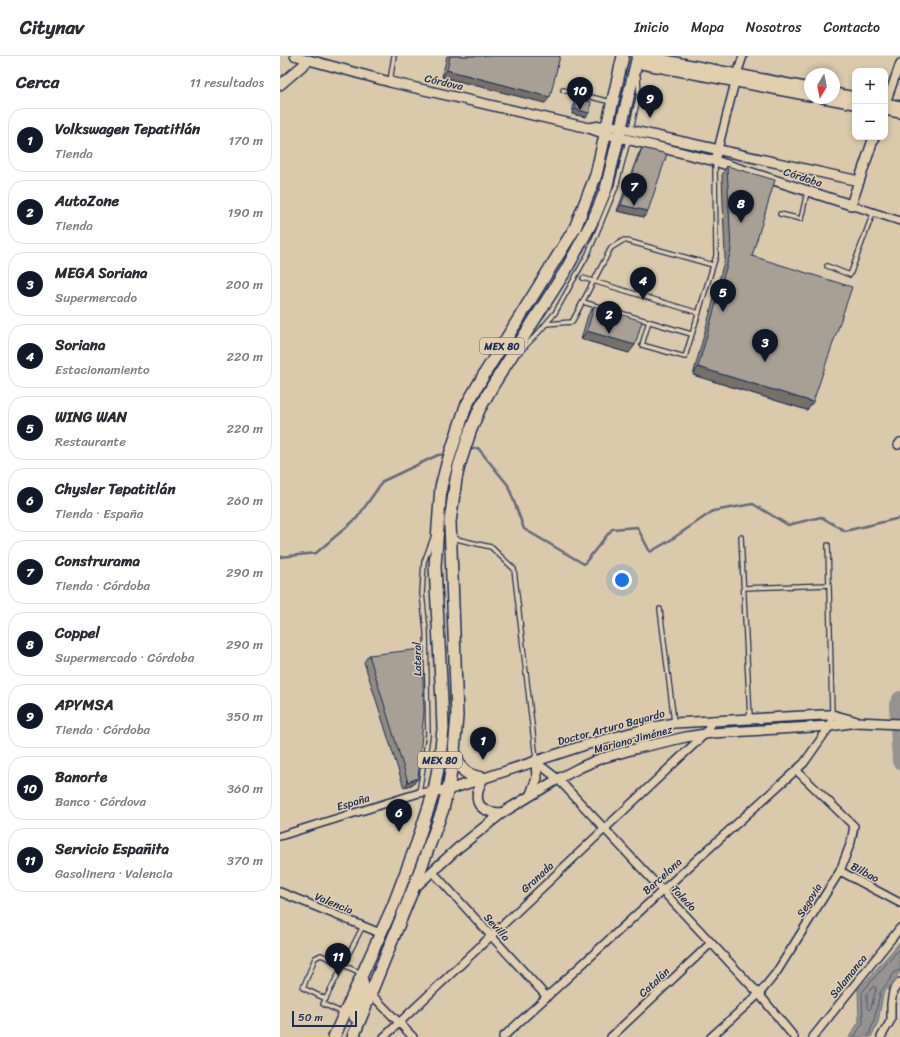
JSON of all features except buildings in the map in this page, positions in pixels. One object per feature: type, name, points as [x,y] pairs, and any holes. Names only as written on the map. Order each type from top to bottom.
[{"type":"main road","name":"MEX 80","points":[[334,1037],[393,906],[434,791],[443,729],[435,566],[441,487],[446,464],[466,406],[575,228],[596,176],[623,56]]},
{"type":"main road","name":"MEX 80","points":[[352,1037],[414,889],[443,809],[448,790],[454,751],[456,708],[450,522],[459,466],[479,410],[566,270],[594,218],[606,189],[624,134],[640,58]]},
{"type":"main road","points":[[454,751],[459,765],[466,773],[483,778]]},
{"type":"main road","points":[[352,1037],[363,987],[362,973]]},
{"type":"street","name":"Córdova","points":[[294,56],[390,82],[589,128],[598,126],[606,130]]},
{"type":"street","points":[[714,161],[743,56]]},
{"type":"street","points":[[640,58],[736,78],[804,95]]},
{"type":"street","points":[[280,85],[309,60]]},
{"type":"street","points":[[886,104],[900,63]]},
{"type":"street","points":[[736,78],[804,87]]},
{"type":"street","points":[[840,94],[852,96]]},
{"type":"street","points":[[840,101],[852,103]]},
{"type":"street","points":[[888,106],[900,106]]},
{"type":"street","points":[[888,107],[900,113]]},
{"type":"street","name":"Córdoba","points":[[606,130],[717,149],[859,181]]},
{"type":"street","name":"Córdoba","points":[[624,134],[714,161],[900,221]]},
{"type":"street","points":[[851,205],[873,140]]},
{"type":"street","points":[[830,726],[832,715]]},
{"type":"street","name":"Doctor Arturo Bayardo","points":[[434,791],[448,790],[536,760],[614,737],[674,723],[832,715],[857,722]]},
{"type":"street","name":"Granada","points":[[384,1037],[705,734],[714,720]]},
{"type":"street","name":"Mariano Jiménez","points":[[414,889],[432,871],[482,828],[502,813],[531,794],[579,768],[620,753],[705,734],[830,726],[857,722],[900,724]]},
{"type":"street","name":"Barcelona","points":[[503,1037],[662,890],[804,763],[830,726]]},
{"type":"street","points":[[531,794],[537,778],[536,760]]},
{"type":"street","name":"Toledo","points":[[536,760],[558,779],[759,994],[794,1037]]},
{"type":"street","name":"Segovia","points":[[711,1037],[759,994],[776,973],[840,871],[851,842],[854,826],[796,770]]},
{"type":"street","points":[[483,778],[478,787],[477,794],[479,804],[488,812],[502,813]]},
{"type":"street","name":"España","points":[[280,836],[419,793],[434,791]]},
{"type":"street","name":"Sevilla","points":[[432,871],[547,997]]},
{"type":"street","name":"Bilbao","points":[[840,871],[900,903]]},
{"type":"street","name":"Valencia","points":[[280,892],[380,934]]},
{"type":"street","name":"Salamanca","points":[[813,1037],[900,928]]},
{"type":"street","name":"Catalán","points":[[611,1037],[711,943]]},
{"type":"street","points":[[881,1037],[891,1020],[893,991],[900,982]]},
{"type":"street","points":[[371,994],[412,1037]]},
{"type":"lane","points":[[390,82],[394,56]]},
{"type":"lane","points":[[563,90],[612,102]]},
{"type":"lane","points":[[504,368],[555,313],[588,254],[616,187],[624,134]]},
{"type":"lane","points":[[649,321],[642,345],[685,357],[716,256],[714,161]]},
{"type":"lane","points":[[602,222],[606,189]]},
{"type":"lane","points":[[780,214],[801,219],[807,191]]},
{"type":"lane","points":[[827,266],[850,275],[873,213]]},
{"type":"lane","points":[[546,324],[572,322],[610,248],[624,240],[713,265]]},
{"type":"lane","points":[[583,278],[699,313]]},
{"type":"lane","points":[[583,302],[691,334]]},
{"type":"lane","name":"Lateral","points":[[419,793],[428,736],[426,631],[422,594],[424,562],[437,526]]},
{"type":"lane","points":[[741,537],[750,718]]},
{"type":"lane","points":[[451,538],[491,547],[514,569],[536,760]]},
{"type":"lane","points":[[828,545],[832,715]]},
{"type":"lane","points":[[744,588],[829,585]]},
{"type":"lane","points":[[660,609],[674,723]]},
{"type":"lane","points":[[344,1014],[323,1004],[363,926]]},
{"type":"lane","points":[[326,998],[303,988],[315,958],[321,956],[362,973]]},
{"type":"water","points":[[900,942],[900,972],[883,994],[878,1022],[871,1037],[849,1037],[859,1022],[858,990]]},
{"type":"waterway","points":[[468,450],[478,448],[508,485],[524,529],[584,564],[612,529],[637,527],[650,552],[713,511],[753,504],[788,525],[821,517],[845,531],[900,518]]},
{"type":"waterway","points":[[280,557],[316,553],[357,518],[383,481],[438,455],[447,454]]},
{"type":"waterway","points":[[900,699],[897,705],[900,761]]},
{"type":"place","name":"Banorte","points":[[580,110]]},
{"type":"place","name":"APYMSA","points":[[650,118]]},
{"type":"place","name":"Construrama","points":[[634,206]]},
{"type":"place","name":"Coppel","points":[[741,223]]},
{"type":"place","name":"Soriana","points":[[643,300]]},
{"type":"place","name":"WING WAN","points":[[723,312]]},
{"type":"place","name":"AutoZone","points":[[609,334]]},
{"type":"place","name":"MEGA Soriana","points":[[765,362]]},
{"type":"place","name":"Volkswagen Tepatitlán","points":[[483,760]]},
{"type":"place","name":"Chysler Tepatitlán","points":[[399,832]]},
{"type":"place","name":"Servicio Españita","points":[[338,976]]}]
